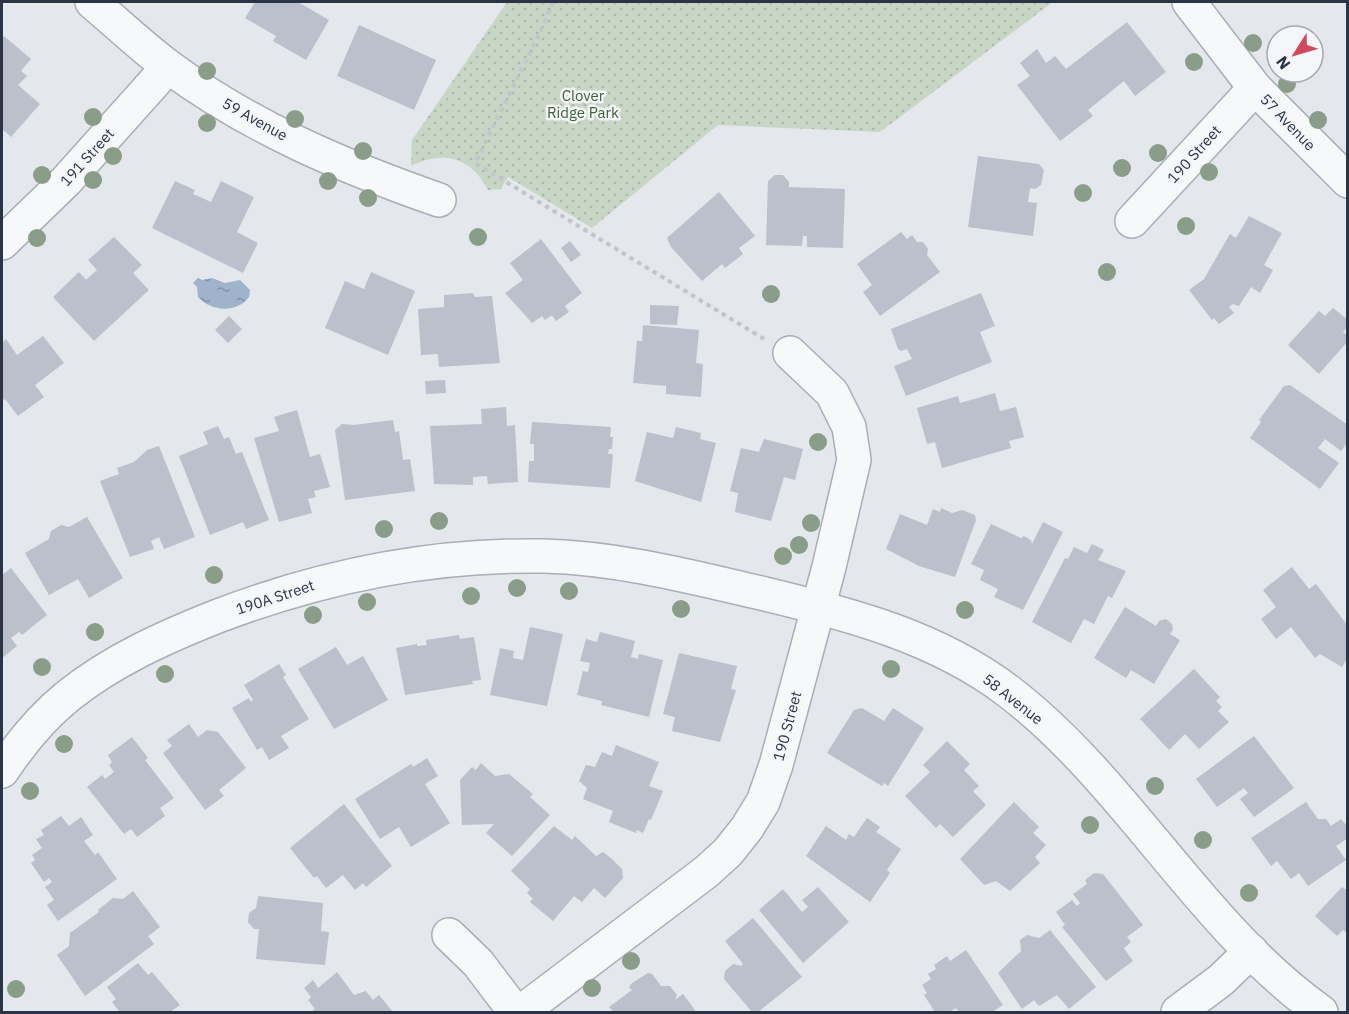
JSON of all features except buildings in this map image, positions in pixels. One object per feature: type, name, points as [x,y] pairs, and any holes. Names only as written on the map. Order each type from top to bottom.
[{"type":"street","name":"59 Avenue","points":[[92,2],[168,67],[274,131],[340,163],[439,200]]},
{"type":"street","name":"57 Avenue","points":[[1189,2],[1255,88],[1347,181]]},
{"type":"street","name":"191 Street","points":[[2,243],[66,182],[168,67]]},
{"type":"street","name":"190 Street","points":[[1132,221],[1255,88]]},
{"type":"street","name":"190 Street","points":[[521,1012],[706,872],[728,852],[747,828],[763,802],[776,765],[819,606],[854,460],[849,427],[832,393],[790,353]]},
{"type":"street","name":"190A Street","points":[[2,771],[25,739],[54,708],[88,682],[165,637],[256,602],[332,580],[447,559],[546,556],[601,560]]},
{"type":"street","name":"58 Avenue","points":[[601,560],[658,570],[819,606],[916,640],[969,665],[1008,692],[1084,763],[1251,951],[1280,981],[1321,1012]]},
{"type":"street","points":[[449,935],[478,963],[515,1012]]},
{"type":"street","points":[[1178,1012],[1221,980],[1251,951]]},
{"type":"path","points":[[553,2],[475,163],[735,323],[790,353]]},
{"type":"green space","name":"Clover Ridge Park","points":[[507,2],[1053,2],[880,132],[718,125],[592,228],[508,177],[501,189],[488,190],[473,170],[455,160],[434,158],[411,166],[412,140]]},
{"type":"water","points":[[198,278],[202,280],[212,278],[225,283],[240,280],[250,290],[249,297],[238,306],[216,308],[198,297],[197,287],[193,283]]}]
